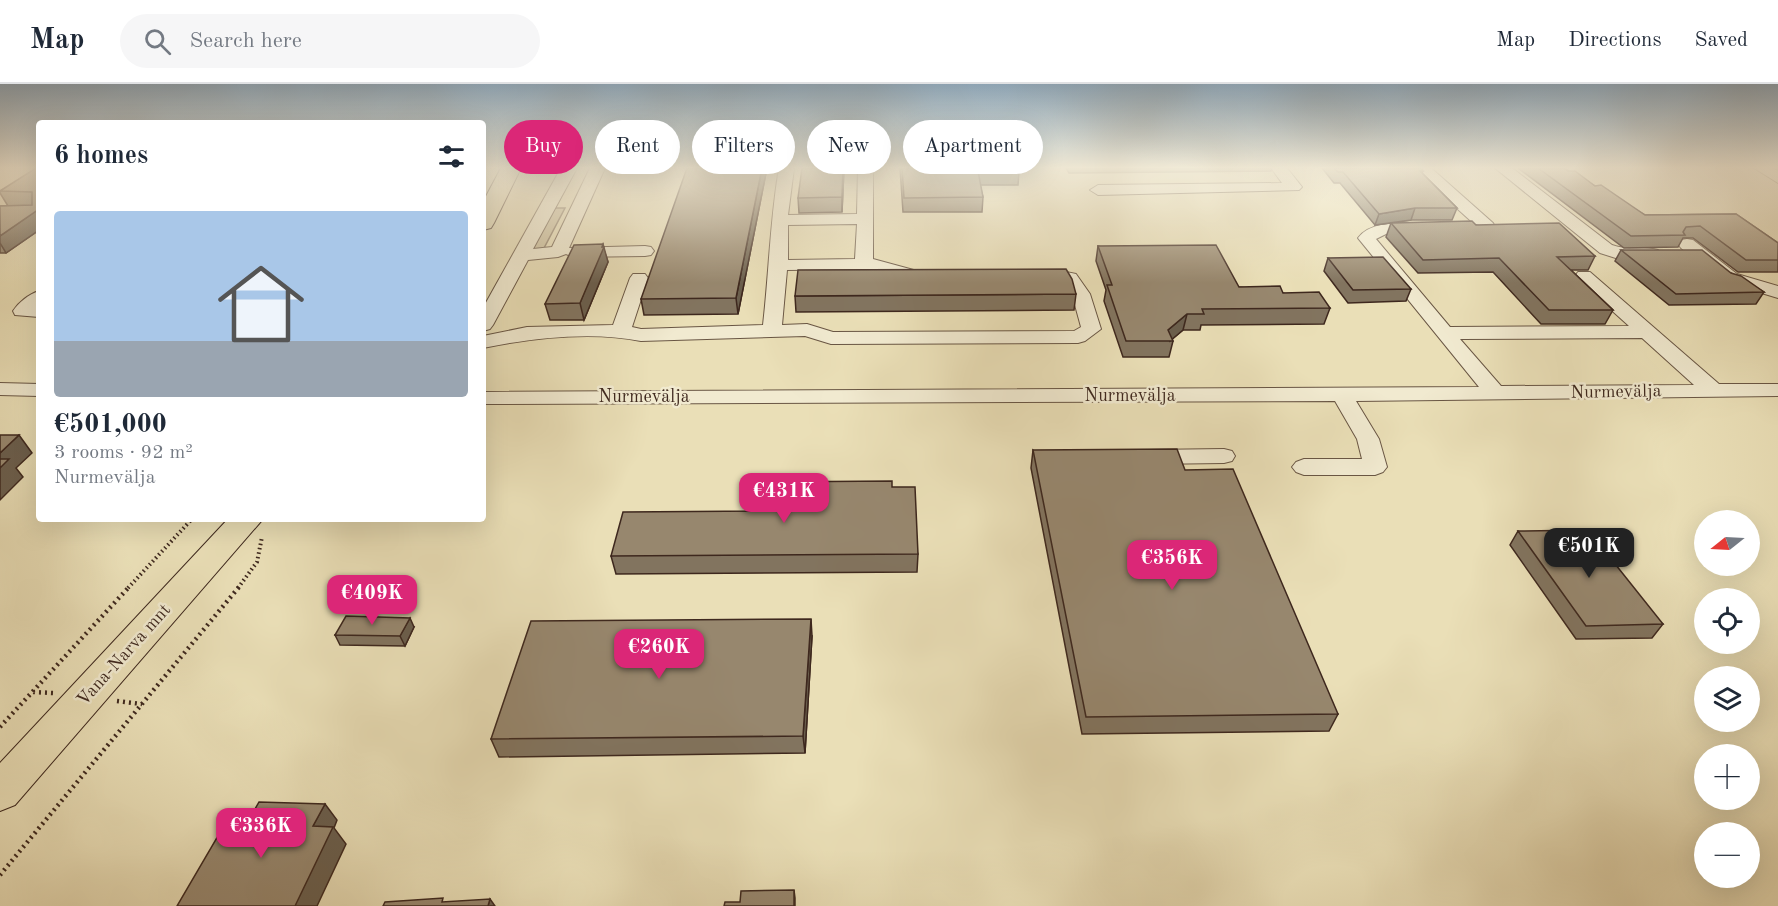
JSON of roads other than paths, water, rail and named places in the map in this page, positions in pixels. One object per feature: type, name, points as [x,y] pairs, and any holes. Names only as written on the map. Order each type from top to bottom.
[{"type":"main road","name":"Vana-Narva mnt","points":[[0,792],[255,526]]},
{"type":"street","points":[[486,319],[548,206]]},
{"type":"street","points":[[558,252],[580,206]]},
{"type":"street","points":[[772,331],[779,265],[782,206]]},
{"type":"street","points":[[864,264],[865,206]]},
{"type":"street","points":[[1463,206],[1487,227]]},
{"type":"street","points":[[1552,206],[1606,249],[1622,255],[1682,252],[1731,278],[1778,292]]},
{"type":"street","points":[[780,220],[865,219]]},
{"type":"street","points":[[1552,225],[1574,224]]},
{"type":"street","points":[[1495,393],[1366,238],[1383,229],[1509,226]]},
{"type":"street","points":[[521,255],[558,252],[645,251]]},
{"type":"street","points":[[779,265],[874,264],[921,279],[944,279]]},
{"type":"street","points":[[1584,276],[1714,391]]},
{"type":"street","points":[[621,331],[639,278]]},
{"type":"street","points":[[486,341],[527,333],[621,331],[640,335],[807,330],[831,338],[1078,337],[1091,329],[1081,294],[1071,278],[1024,278]]},
{"type":"street","points":[[0,316],[30,311]]},
{"type":"street","points":[[1445,333],[1645,332]]},
{"type":"street","points":[[0,389],[36,390]]},
{"type":"street","name":"Nurmevälja","points":[[486,398],[1342,395],[1778,390]]},
{"type":"street","points":[[1304,466],[1376,467],[1368,438],[1342,395]]},
{"type":"street","points":[[1132,457],[1224,456]]}]
